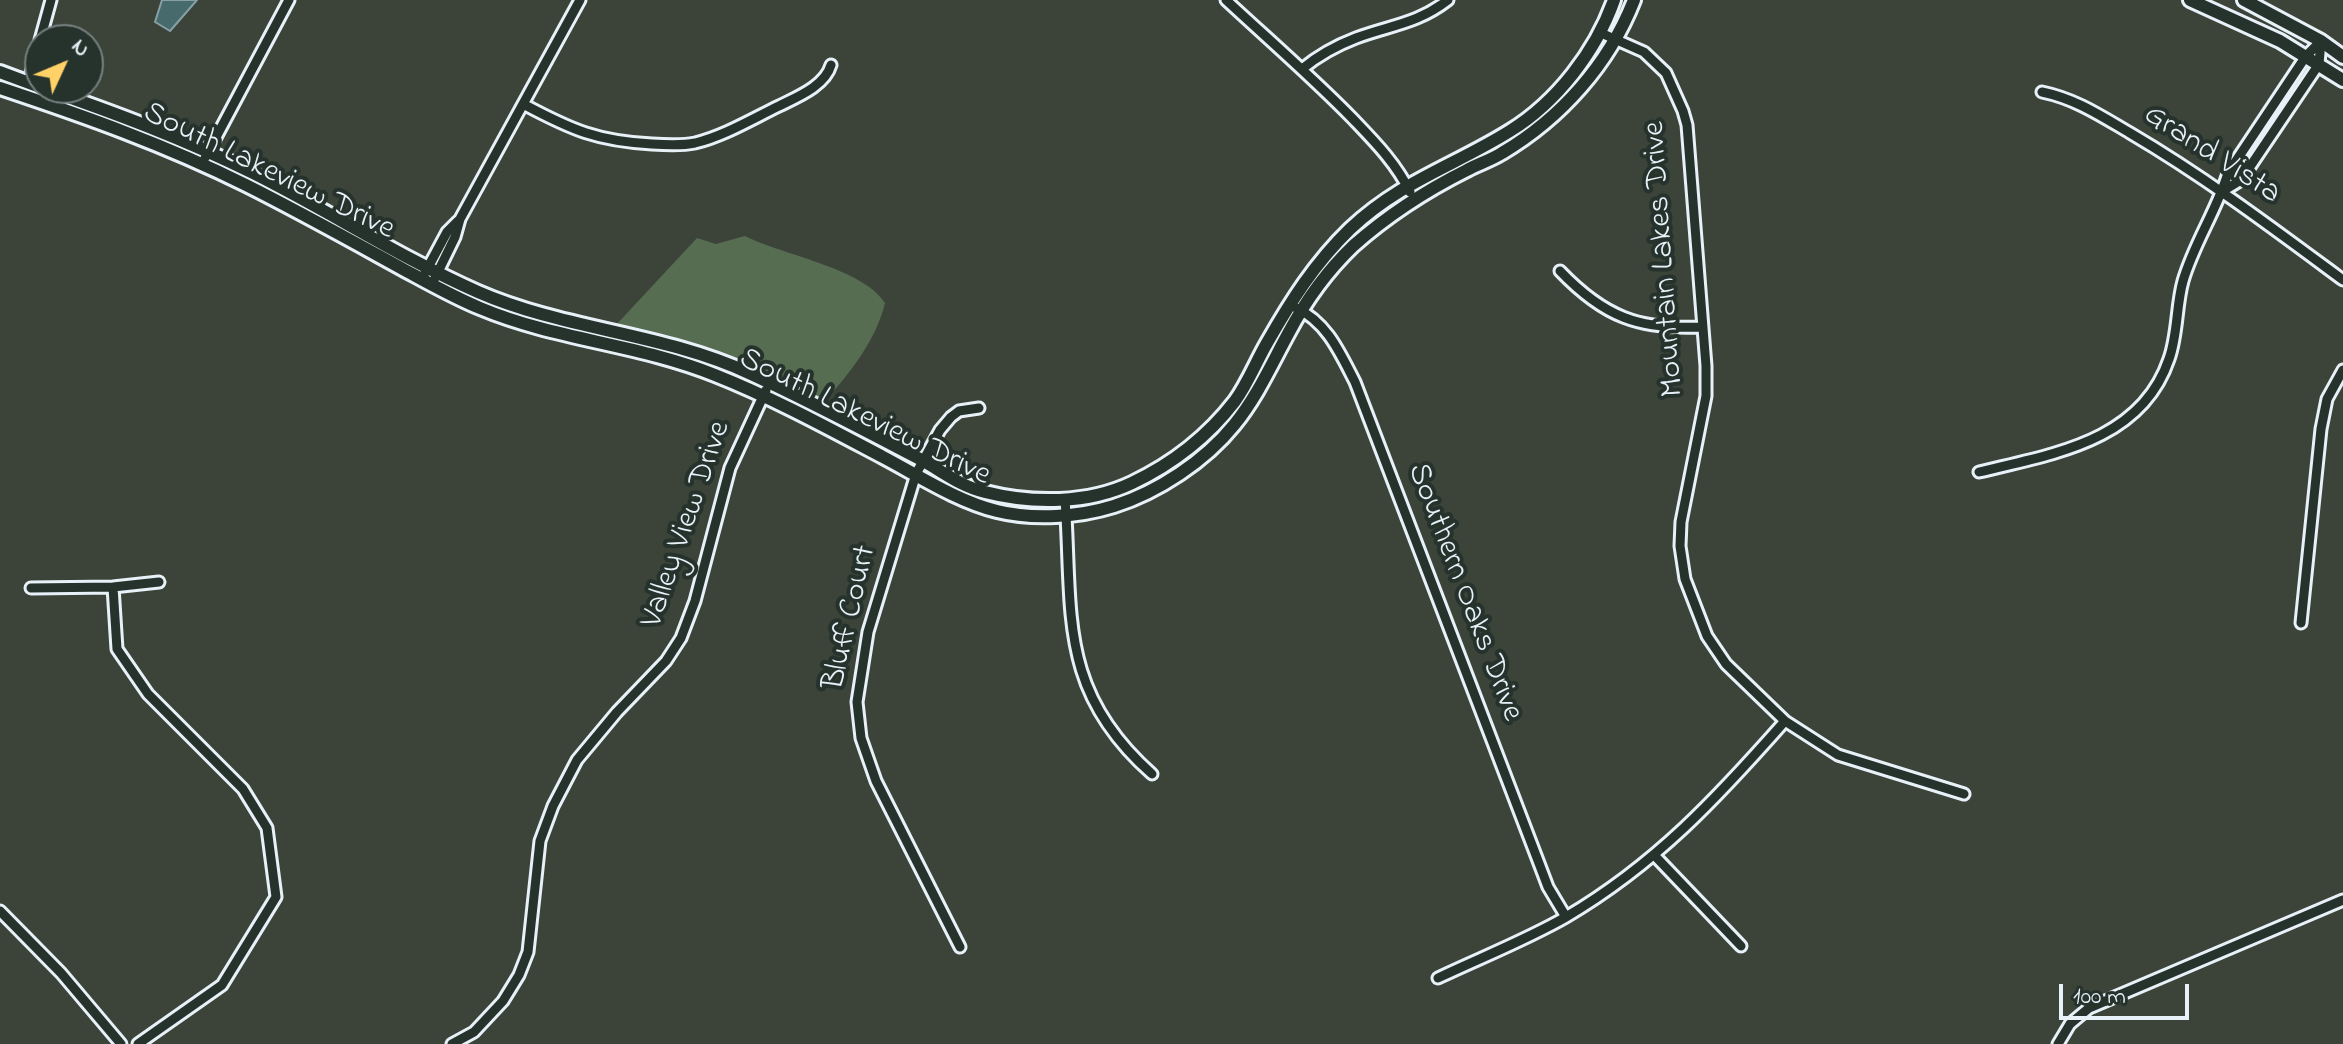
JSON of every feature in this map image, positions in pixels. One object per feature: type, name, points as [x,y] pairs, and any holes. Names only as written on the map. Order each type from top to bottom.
[{"type":"street","points":[[45,24],[51,0]]},
{"type":"street","points":[[205,158],[289,0]]},
{"type":"street","points":[[430,276],[455,237],[460,219],[580,0]]},
{"type":"street","points":[[1226,0],[1302,69],[1374,141],[1393,163],[1413,198]]},
{"type":"street","points":[[1302,69],[1323,52],[1357,37],[1405,25],[1428,15],[1448,0]]},
{"type":"street","name":"South Lakeview Drive","points":[[766,389],[924,461],[954,482],[981,491],[1016,499],[1065,499],[1087,497],[1128,485],[1165,465],[1207,431],[1240,392],[1289,305],[1314,267],[1334,244],[1376,206],[1407,185],[1524,122],[1566,80],[1601,33],[1614,0]]},
{"type":"street","name":"South Lakeview Drive","points":[[0,88],[251,172],[430,276],[601,336],[669,344],[749,373],[766,389],[977,505],[1000,512],[1066,515],[1114,506],[1143,494],[1202,456],[1233,427],[1302,310],[1324,277],[1350,249],[1413,198],[1499,155],[1544,124],[1602,63],[1634,0]]},
{"type":"street","points":[[2190,0],[2252,27],[2343,80]]},
{"type":"street","points":[[2244,0],[2321,41],[2343,57]]},
{"type":"street","name":"Mountain Lakes Drive","points":[[1601,33],[1616,37],[1644,52],[1666,73],[1687,125],[1706,396],[1681,522],[1680,546],[1685,579],[1707,636],[1726,664],[1785,721],[1838,755],[1964,794]]},
{"type":"street","points":[[1979,472],[2071,449],[2126,422],[2143,405],[2169,359],[2185,276],[2228,173],[2306,56],[2321,41]]},
{"type":"street","points":[[2223,191],[2241,180],[2319,64],[2321,41]]},
{"type":"street","points":[[525,105],[592,137],[632,143],[686,145],[729,131],[800,95],[822,79],[831,65]]},
{"type":"street","name":"South Lakeview Drive","points":[[0,72],[24,81]]},
{"type":"street","name":"Grand Vista","points":[[2042,92],[2069,98],[2172,158],[2223,191],[2343,280]]},
{"type":"street","name":"South Lakeview Drive","points":[[90,104],[123,115],[205,158]]},
{"type":"street","points":[[2255,132],[2268,140]]},
{"type":"street","points":[[1560,271],[1604,310],[1652,326],[1702,327]]},
{"type":"street","name":"Southern Oaks Drive","points":[[1289,305],[1302,310],[1332,338],[1355,382],[1548,887],[1566,917]]},
{"type":"street","points":[[2301,623],[2321,429],[2327,399],[2343,370]]},
{"type":"street","name":"Valley View Drive","points":[[452,1044],[474,1032],[503,1001],[519,975],[528,952],[540,841],[553,806],[577,760],[666,661],[681,638],[695,601],[730,468],[766,389]]},
{"type":"street","name":"Bluff Court","points":[[960,947],[876,781],[858,723],[858,686],[868,632],[916,474],[940,430],[951,417],[959,411],[979,408]]},
{"type":"street","points":[[1065,499],[1071,624],[1079,668],[1112,732],[1132,757],[1152,774]]},
{"type":"street","points":[[31,588],[113,587],[159,582]]},
{"type":"street","points":[[113,587],[117,649],[148,694],[243,789],[267,828],[276,897],[222,985],[138,1044]]},
{"type":"street","points":[[1438,978],[1566,917],[1655,856],[1718,797],[1785,721]]},
{"type":"street","points":[[1655,856],[1741,946]]},
{"type":"street","points":[[2058,1044],[2070,1024],[2089,1008],[2343,900]]},
{"type":"street","points":[[0,911],[61,973],[121,1044]]},
{"type":"green space","points":[[745,236],[841,271],[859,280],[885,303],[875,331],[860,357],[822,404],[711,352],[616,325],[697,238],[716,244]]},
{"type":"water","points":[[162,0],[197,0],[170,31],[155,22]]}]
